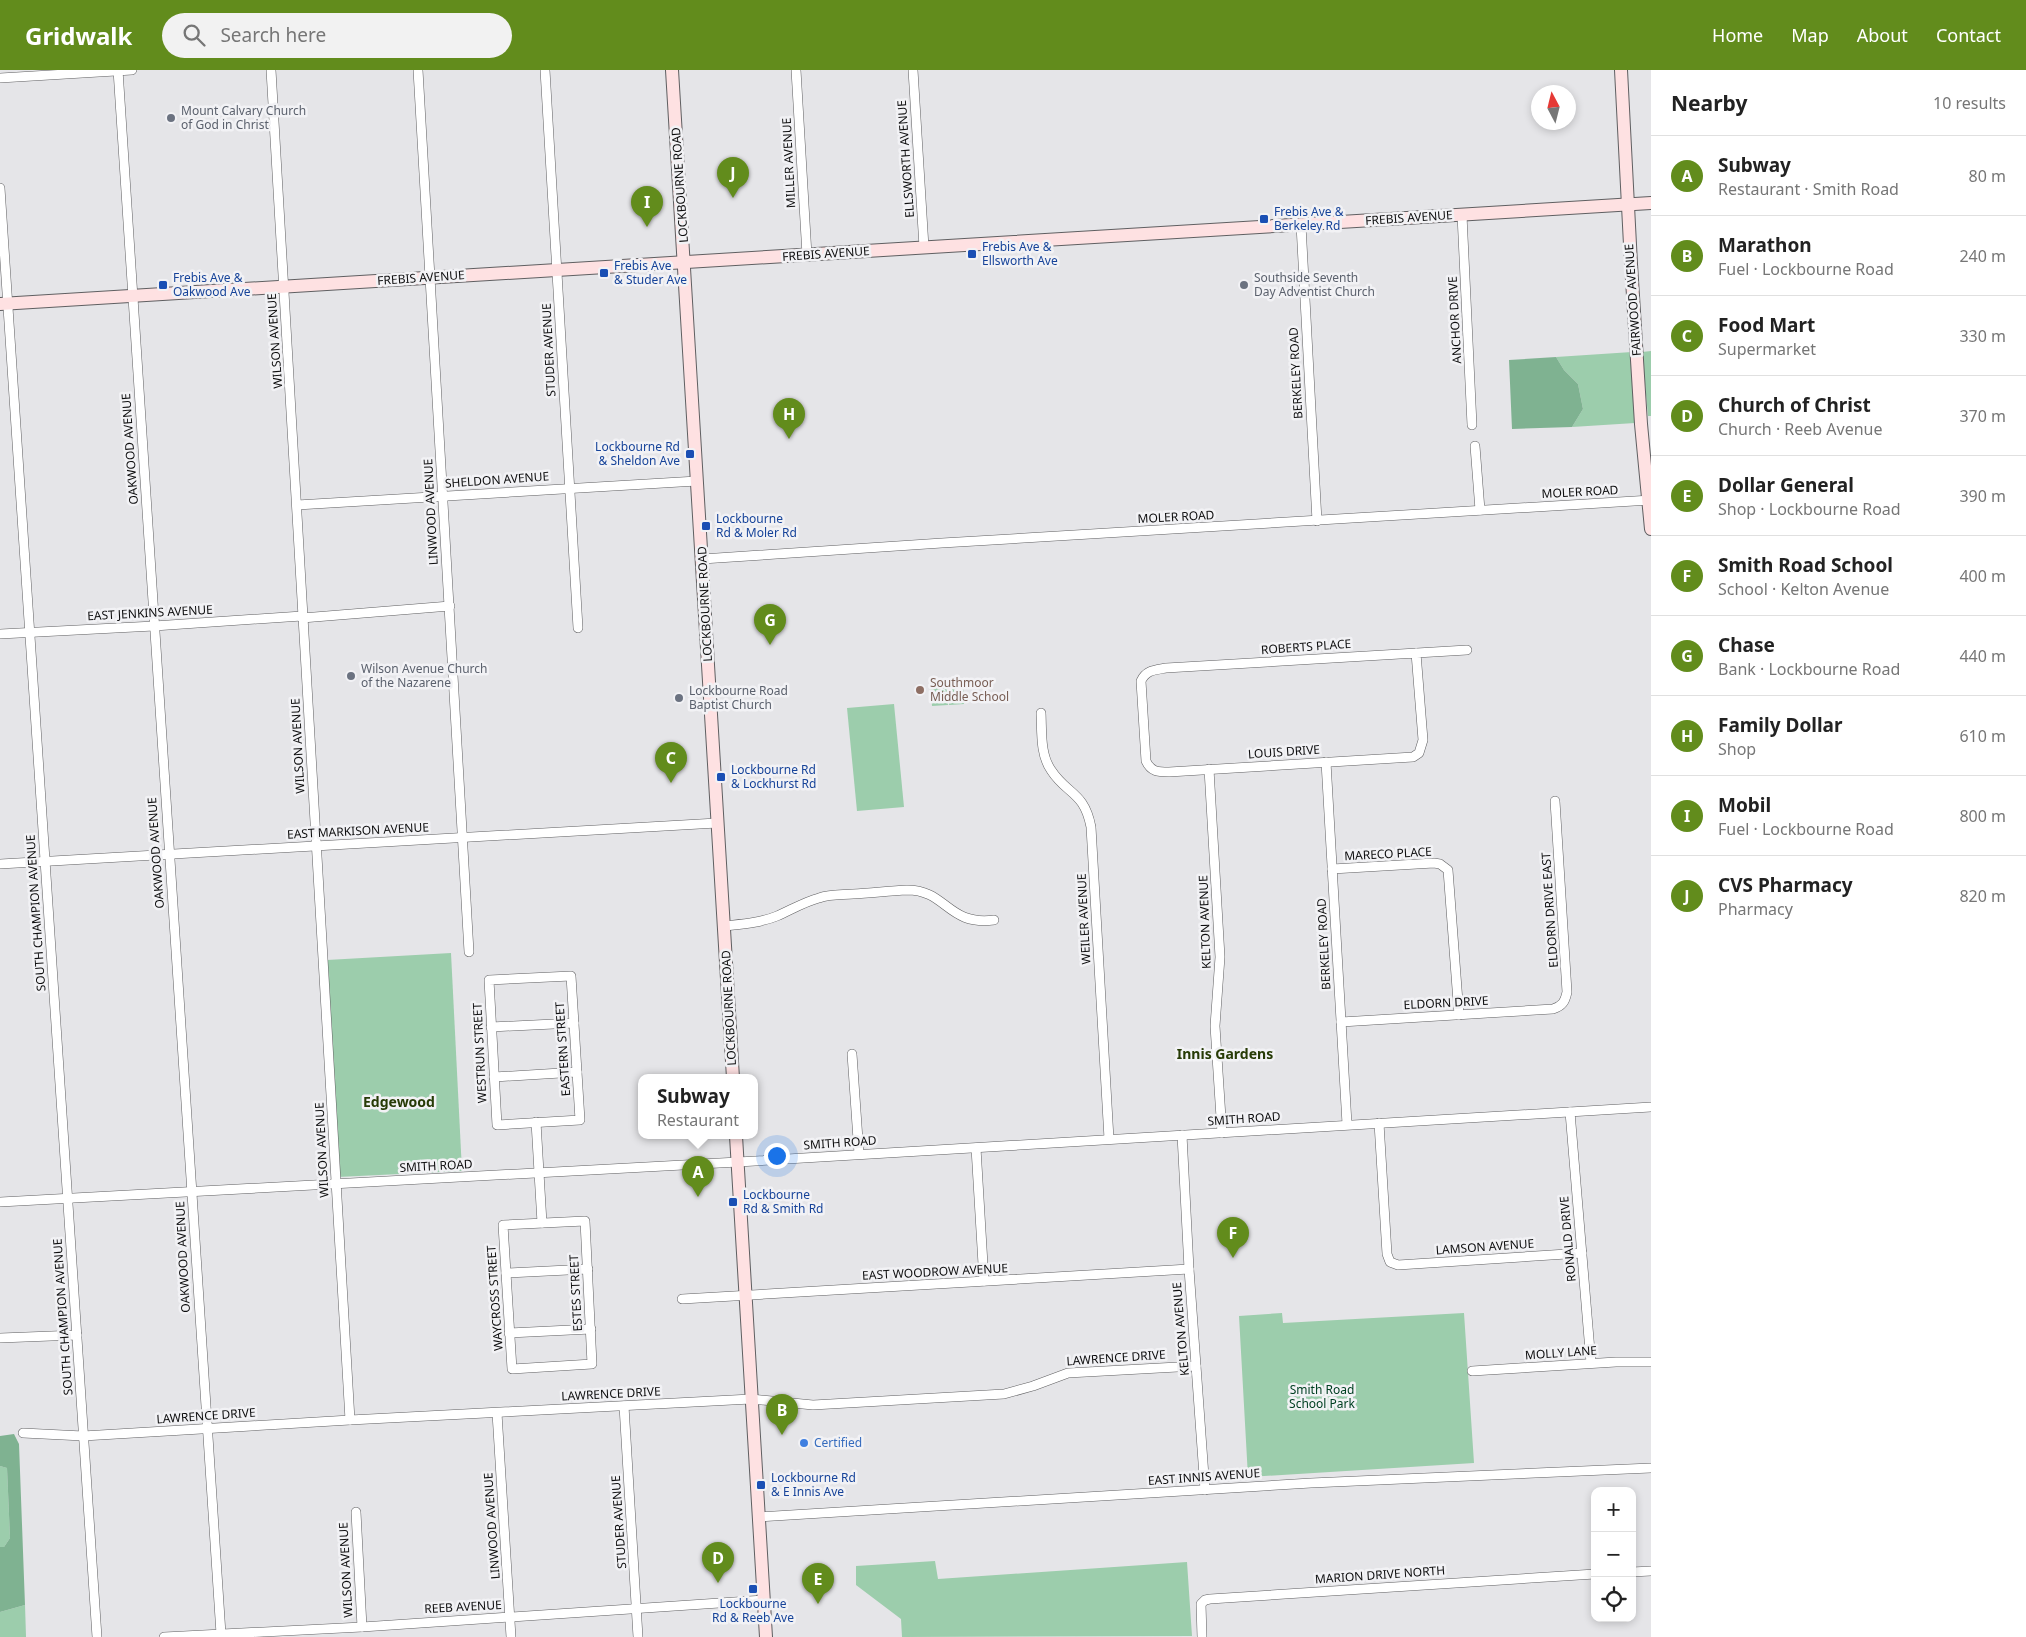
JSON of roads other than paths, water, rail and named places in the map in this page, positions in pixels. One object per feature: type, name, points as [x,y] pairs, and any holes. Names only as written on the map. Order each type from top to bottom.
[{"type":"main road","name":"LOCKBOURNE ROAD","points":[[672,70],[733,1074]]},
{"type":"main road","name":"FAIRWOOD AVENUE","points":[[1621,70],[1641,424],[1650,500],[1651,529]]},
{"type":"main road","name":"FREBIS AVENUE","points":[[4,304],[1651,203]]},
{"type":"main road","points":[[736,1139],[766,1637]]},
{"type":"street","name":"OAKWOOD AVENUE","points":[[118,70],[168,855],[221,1634]]},
{"type":"street","points":[[0,78],[132,70]]},
{"type":"street","name":"WILSON AVENUE","points":[[271,70],[298,505],[302,617],[350,1420]]},
{"type":"street","name":"LINWOOD AVENUE","points":[[418,70],[470,952]]},
{"type":"street","name":"STUDER AVENUE","points":[[545,70],[578,628]]},
{"type":"street","name":"MILLER AVENUE","points":[[796,70],[807,255]]},
{"type":"street","name":"ELLSWORTH AVENUE","points":[[914,70],[924,247]]},
{"type":"street","name":"SOUTH CHAMPION AVENUE","points":[[0,188],[4,304],[30,632],[97,1637]]},
{"type":"street","name":"ANCHOR DRIVE","points":[[1462,214],[1472,425]]},
{"type":"street","name":"BERKELEY ROAD","points":[[1301,225],[1317,521]]},
{"type":"street","points":[[1475,446],[1480,510]]},
{"type":"street","name":"SHELDON AVENUE","points":[[298,505],[697,481]]},
{"type":"street","name":"MOLER ROAD","points":[[702,559],[1650,500]]},
{"type":"street","name":"EAST JENKINS AVENUE","points":[[0,634],[302,617],[450,606]]},
{"type":"street","name":"ROBERTS PLACE","points":[[1150,769],[1144,751],[1141,690],[1141,681],[1147,672],[1166,668],[1467,650]]},
{"type":"street","name":"LOUIS DRIVE","points":[[1150,769],[1158,772],[1413,757],[1419,752],[1423,740],[1416,653]]},
{"type":"street","name":"WEILER AVENUE","points":[[1041,713],[1044,758],[1056,778],[1076,794],[1083,804],[1091,827],[1109,1139]]},
{"type":"street","name":"BERKELEY ROAD","points":[[1326,762],[1348,1124]]},
{"type":"street","name":"KELTON AVENUE","points":[[1209,769],[1220,957],[1215,1026],[1222,1133]]},
{"type":"street","name":"ELDORN DRIVE EAST","points":[[1552,1009],[1560,1006],[1566,1000],[1567,992],[1555,801]]},
{"type":"street","name":"EAST MARKISON AVENUE","points":[[0,864],[717,823]]},
{"type":"street","name":"MARECO PLACE","points":[[1332,870],[1434,863],[1445,867],[1450,875],[1459,1015]]},
{"type":"street","points":[[724,926],[753,923],[775,917],[806,902],[829,896],[908,890],[931,894],[957,915],[967,919],[983,922],[994,920]]},
{"type":"street","name":"EASTERN STREET","points":[[488,980],[571,976],[580,1120],[536,1122]]},
{"type":"street","name":"WESTRUN STREET","points":[[488,980],[497,1125],[536,1122]]},
{"type":"street","name":"ELDORN DRIVE","points":[[1341,1022],[1552,1009]]},
{"type":"street","points":[[491,1028],[574,1023]]},
{"type":"street","points":[[852,1054],[858,1154]]},
{"type":"street","points":[[494,1077],[577,1072]]},
{"type":"street","name":"SMITH ROAD","points":[[0,1202],[738,1162],[1651,1107]]},
{"type":"street","name":"RONALD DRIVE","points":[[1570,1112],[1591,1363]]},
{"type":"street","points":[[536,1122],[542,1223]]},
{"type":"street","name":"LAMSON AVENUE","points":[[1379,1123],[1387,1254],[1390,1262],[1398,1265],[1582,1253]]},
{"type":"street","name":"KELTON AVENUE","points":[[1182,1135],[1189,1269],[1205,1490]]},
{"type":"street","points":[[976,1148],[984,1281]]},
{"type":"street","name":"ESTES STREET","points":[[512,1369],[592,1364],[585,1221],[542,1223]]},
{"type":"street","name":"WAYCROSS STREET","points":[[512,1369],[503,1225],[542,1223]]},
{"type":"street","points":[[506,1273],[588,1269]]},
{"type":"street","name":"EAST WOODROW AVENUE","points":[[682,1299],[1189,1269]]},
{"type":"street","points":[[509,1333],[591,1329]]},
{"type":"street","points":[[0,1338],[77,1334]]},
{"type":"street","name":"MOLLY LANE","points":[[1472,1371],[1591,1363],[1651,1362]]},
{"type":"street","name":"LAWRENCE DRIVE","points":[[23,1433],[83,1436],[751,1399],[814,1405],[1004,1394],[1068,1373],[1196,1366]]},
{"type":"street","name":"STUDER AVENUE","points":[[624,1406],[638,1637]]},
{"type":"street","name":"LINWOOD AVENUE","points":[[498,1413],[511,1637]]},
{"type":"street","name":"EAST INNIS AVENUE","points":[[759,1517],[1205,1490],[1651,1468]]},
{"type":"street","name":"WILSON AVENUE","points":[[356,1512],[362,1627]]},
{"type":"street","points":[[1636,1572],[1651,1571]]},
{"type":"street","name":"MARION DRIVE NORTH","points":[[1202,1637],[1201,1604],[1205,1600],[1210,1599],[1591,1574]]},
{"type":"street","name":"REEB AVENUE","points":[[164,1637],[362,1627],[764,1600]]},
{"type":"place","name":"Mount Calvary Church of God in Christ","points":[[171,118]]},
{"type":"place","name":"CVS Pharmacy","points":[[733,198]]},
{"type":"place","name":"Frebis Ave & Berkeley Rd","points":[[1264,219]]},
{"type":"place","name":"Mobil","points":[[647,227]]},
{"type":"place","name":"Frebis Ave & Ellsworth Ave","points":[[972,254]]},
{"type":"place","name":"Frebis Ave & Studer Ave","points":[[604,273]]},
{"type":"place","name":"Frebis Ave & Oakwood Ave","points":[[163,285]]},
{"type":"place","name":"Southside Seventh Day Adventist Church","points":[[1244,285]]},
{"type":"place","name":"Family Dollar","points":[[789,439]]},
{"type":"place","name":"Lockbourne Rd & Sheldon Ave","points":[[690,454]]},
{"type":"place","name":"Lockbourne Rd & Moler Rd","points":[[706,526]]},
{"type":"place","name":"Chase","points":[[770,645]]},
{"type":"place","name":"Wilson Avenue Church of the Nazarene","points":[[351,676]]},
{"type":"place","name":"Southmoor Middle School","points":[[920,690]]},
{"type":"place","name":"Lockbourne Road Baptist Church","points":[[679,698]]},
{"type":"place","name":"Lockbourne Rd & Lockhurst Rd","points":[[721,777]]},
{"type":"place","name":"Food Mart","points":[[671,783]]},
{"type":"place","name":"Subway","points":[[698,1197]]},
{"type":"place","name":"Lockbourne Rd & Smith Rd","points":[[733,1202]]},
{"type":"place","name":"Smith Road School","points":[[1233,1258]]},
{"type":"place","name":"Marathon","points":[[782,1435]]},
{"type":"place","name":"Certified","points":[[804,1443]]},
{"type":"place","name":"Lockbourne Rd & E Innis Ave","points":[[761,1485]]},
{"type":"place","name":"Church of Christ","points":[[718,1583]]},
{"type":"place","name":"Lockbourne Rd & Reeb Ave","points":[[753,1589]]},
{"type":"place","name":"Dollar General","points":[[818,1604]]},
{"type":"district","name":"Innis Gardens","points":[[1225,1054]]},
{"type":"district","name":"Edgewood","points":[[399,1102]]},
{"type":"park label","name":"Smith Road School Park","points":[[1322,1397]]}]
